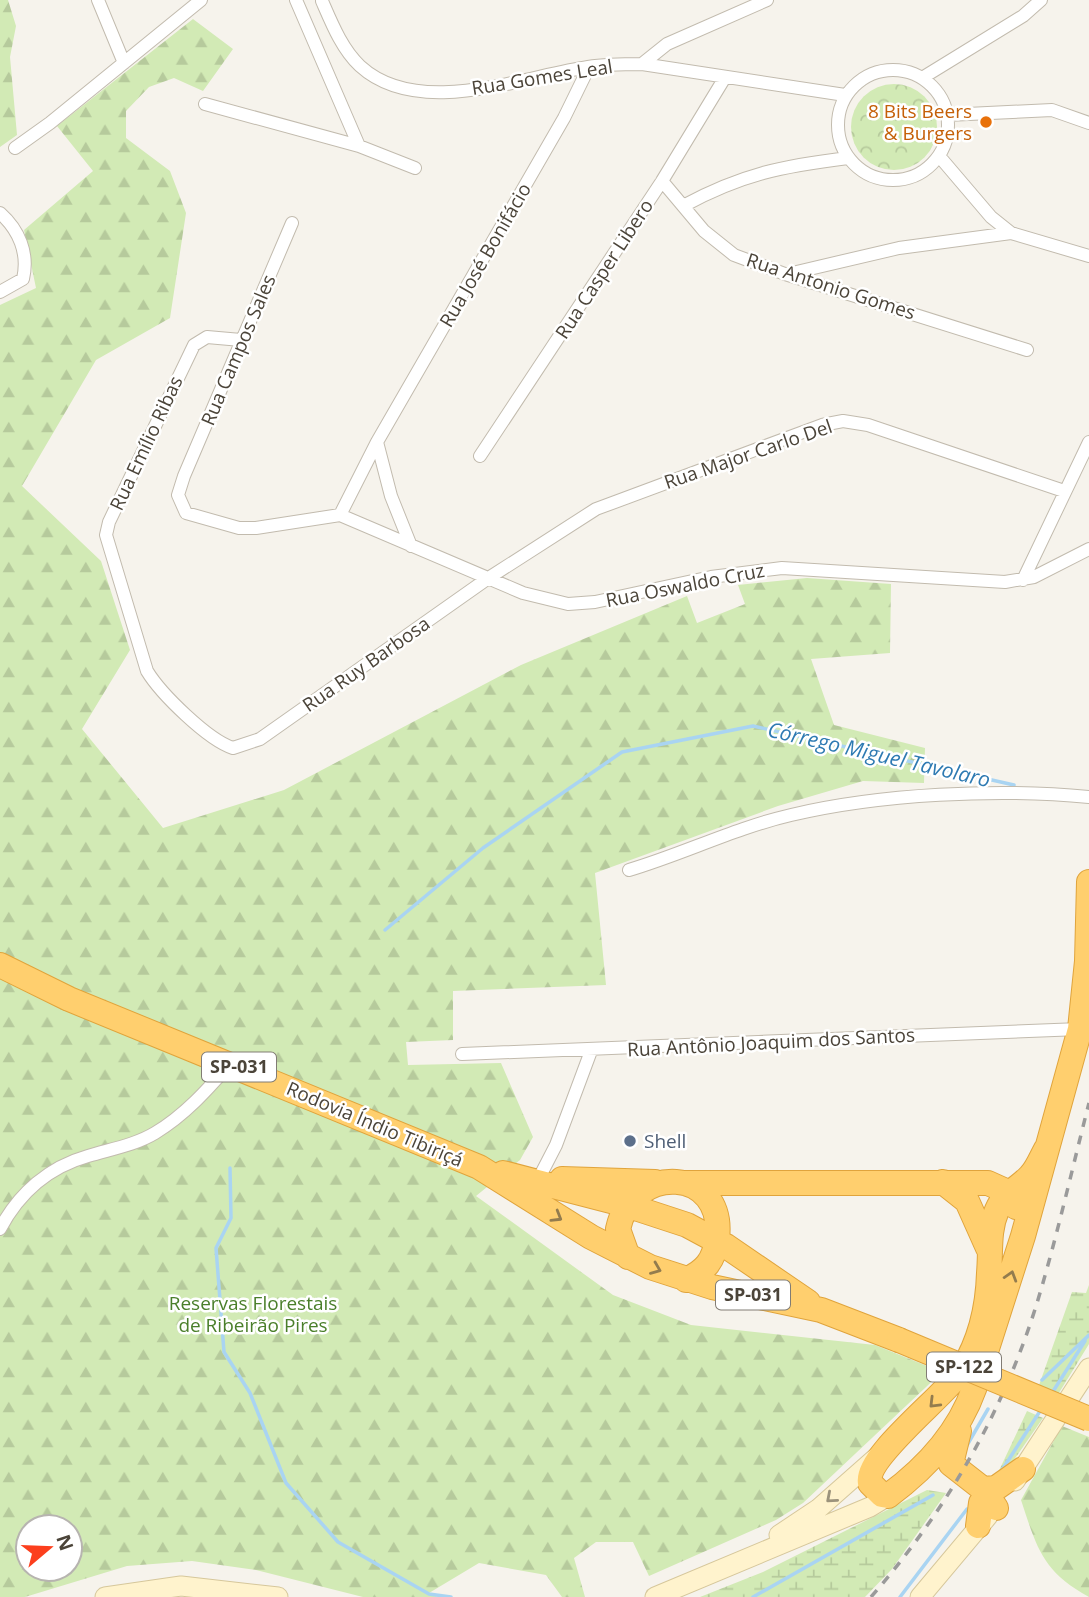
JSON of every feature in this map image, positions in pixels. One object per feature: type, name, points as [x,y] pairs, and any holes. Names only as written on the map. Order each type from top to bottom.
[{"type":"highway","points":[[1023,1236],[1080,1029],[1087,961],[1089,882]]},
{"type":"highway","name":"Rodovia Índio Tibiriçá","points":[[0,965],[69,999],[479,1167],[628,1257],[686,1280],[821,1310],[1089,1419]]},
{"type":"highway","points":[[1008,1192],[1030,1176],[1046,1149]]},
{"type":"highway","name":"Rodovia Índio Tibiriçá","points":[[479,1167],[537,1178],[716,1233],[742,1256],[821,1310]]},
{"type":"highway","points":[[537,1178],[673,1183],[988,1183],[1008,1192],[1016,1208],[1023,1236]]},
{"type":"highway","points":[[686,1280],[701,1272],[732,1191],[750,1182]]},
{"type":"highway","points":[[943,1182],[967,1201],[989,1252]]},
{"type":"highway","points":[[628,1257],[618,1229],[626,1205],[635,1194],[673,1183],[705,1194],[716,1233]]},
{"type":"highway","name":"SP-122","points":[[882,1453],[938,1400],[963,1368],[985,1307],[993,1223],[1008,1192]]},
{"type":"highway","points":[[618,1229],[631,1216],[650,1212]]},
{"type":"highway","points":[[993,1223],[1000,1217],[1012,1219],[1023,1236]]},
{"type":"highway","name":"SP-122","points":[[894,1492],[934,1456],[967,1410],[1023,1236]]},
{"type":"highway","points":[[967,1410],[951,1453],[951,1464],[984,1506]]},
{"type":"highway","points":[[882,1453],[869,1478],[875,1490],[894,1492],[941,1479],[984,1506]]},
{"type":"highway","points":[[984,1506],[996,1488],[1023,1469]]},
{"type":"main road","points":[[1023,1469],[1089,1368]]},
{"type":"main road","name":"SP-122","points":[[733,1563],[818,1509],[882,1453]]},
{"type":"main road","name":"SP-122","points":[[655,1597],[870,1507],[894,1492]]},
{"type":"main road","points":[[920,1597],[984,1506]]},
{"type":"main road","points":[[105,1597],[152,1588],[192,1586],[278,1597]]},
{"type":"street","points":[[98,0],[124,63]]},
{"type":"street","points":[[15,148],[201,0]]},
{"type":"street","points":[[296,0],[359,146]]},
{"type":"street","points":[[642,64],[667,44],[767,0]]},
{"type":"street","points":[[922,78],[1023,16],[1041,0]]},
{"type":"street","points":[[302,13],[323,1]]},
{"type":"street","name":"Rua Gomes Leal","points":[[323,1],[346,49],[361,66],[382,80],[405,89],[434,92],[465,90],[589,67],[642,64],[724,79],[845,95]]},
{"type":"street","name":"Rua José Bonifácio","points":[[340,515],[377,442],[564,118],[589,67]]},
{"type":"street","points":[[884,70],[910,72],[922,78],[942,100],[947,115],[946,143],[939,156],[918,175],[888,181],[873,177],[848,159],[838,131],[845,95],[860,80],[884,70]]},
{"type":"street","name":"Rua Casper Libero","points":[[480,456],[662,181],[724,79]]},
{"type":"street","points":[[205,104],[359,146],[415,168]]},
{"type":"street","points":[[947,115],[1052,110],[1089,123]]},
{"type":"street","points":[[939,156],[991,217],[1011,233],[1089,256]]},
{"type":"street","points":[[683,206],[710,191],[766,170],[848,159]]},
{"type":"street","name":"Rua Antonio Gomes","points":[[662,181],[716,242],[734,255],[785,274],[1027,350]]},
{"type":"street","points":[[0,213],[19,236],[25,262],[23,279],[0,292]]},
{"type":"street","name":"Rua Campos Sales","points":[[292,223],[178,495],[181,509],[195,517],[256,528],[340,515]]},
{"type":"street","points":[[785,274],[899,248],[1011,233]]},
{"type":"street","name":"Rua Emílio Ribas","points":[[242,340],[215,336],[194,345],[109,522],[106,535],[139,650],[151,678],[216,741],[233,748],[242,748]]},
{"type":"street","name":"Rua Major Carlo Del","points":[[487,579],[596,509],[822,425],[843,421],[868,425],[1064,491]]},
{"type":"street","points":[[377,442],[391,496],[411,546]]},
{"type":"street","points":[[1023,580],[1089,442]]},
{"type":"street","name":"Rua Oswaldo Cruz","points":[[340,515],[487,579],[523,593],[568,604],[595,602],[712,577],[782,568],[975,581],[1023,580],[1089,549]]},
{"type":"street","name":"Rua Ruy Barbosa","points":[[242,748],[260,739],[487,579]]},
{"type":"street","points":[[629,870],[765,822],[834,808],[945,796],[1089,796]]},
{"type":"street","name":"Rua Antônio Joaquim dos Santos","points":[[462,1054],[591,1051],[1080,1029]]},
{"type":"street","points":[[537,1178],[552,1167],[556,1145],[591,1051]]},
{"type":"street","points":[[0,1229],[19,1198],[44,1175],[67,1163],[123,1147],[153,1134],[191,1108],[230,1064]]},
{"type":"green space","points":[[0,0],[8,0],[16,26],[10,57],[17,135],[0,147]]},
{"type":"green space","name":"Reservas Florestais de Ribeirão Pires","points":[[193,19],[233,49],[203,91],[174,78],[149,87],[126,111],[126,138],[170,171],[186,213],[170,318],[96,360],[22,486],[101,561],[130,650],[82,729],[163,828],[284,790],[521,665],[687,596],[697,623],[745,604],[738,585],[807,578],[891,584],[890,653],[811,659],[834,725],[925,748],[924,783],[863,781],[778,806],[595,873],[606,985],[453,991],[453,1040],[406,1042],[408,1065],[501,1063],[533,1137],[520,1160],[476,1196],[613,1295],[691,1325],[875,1345],[942,1372],[803,1503],[776,1520],[649,1576],[633,1542],[596,1542],[574,1558],[585,1597],[562,1597],[546,1575],[479,1563],[429,1593],[438,1597],[363,1597],[256,1570],[192,1561],[127,1566],[84,1579],[84,1513],[14,1513],[14,1583],[71,1583],[25,1597],[0,1597],[0,305],[36,288],[24,230],[93,171],[57,126]]},
{"type":"green space","points":[[886,84],[902,84],[925,96],[934,110],[937,127],[934,144],[925,158],[902,170],[886,170],[870,163],[858,151],[851,135],[851,119],[858,103],[870,91]]},
{"type":"green space","points":[[1089,1285],[1089,1344],[1057,1396],[1038,1388],[1072,1292],[1086,1293]]},
{"type":"green space","points":[[1027,1411],[1043,1418],[1009,1467],[996,1477]]},
{"type":"green space","points":[[1062,1426],[1089,1437],[1089,1597],[1061,1578],[1043,1557],[1021,1500]]},
{"type":"green space","points":[[927,1490],[946,1493],[892,1569],[865,1597],[700,1597],[763,1572]]},
{"type":"waterway","name":"Córrego Miguel Tavolaro","points":[[385,930],[483,848],[622,752],[753,726],[1014,785]]},
{"type":"waterway","points":[[230,1168],[231,1218],[216,1248],[224,1352],[250,1393],[286,1483],[338,1542],[429,1594],[451,1597]]},
{"type":"waterway","points":[[1042,1380],[1089,1335]]},
{"type":"waterway","points":[[1052,1393],[1085,1341]]},
{"type":"waterway","points":[[1002,1470],[1042,1408]]},
{"type":"waterway","points":[[966,1447],[988,1409]]},
{"type":"waterway","points":[[753,1597],[933,1495]]},
{"type":"waterway","points":[[900,1597],[967,1509]]},
{"type":"railway","points":[[871,1597],[948,1495],[989,1422],[1007,1383],[1037,1303],[1089,1103]]},
{"type":"place","name":"8 Bits Beers & Burgers","points":[[986,122]]},
{"type":"place","name":"Shell","points":[[630,1141]]}]
